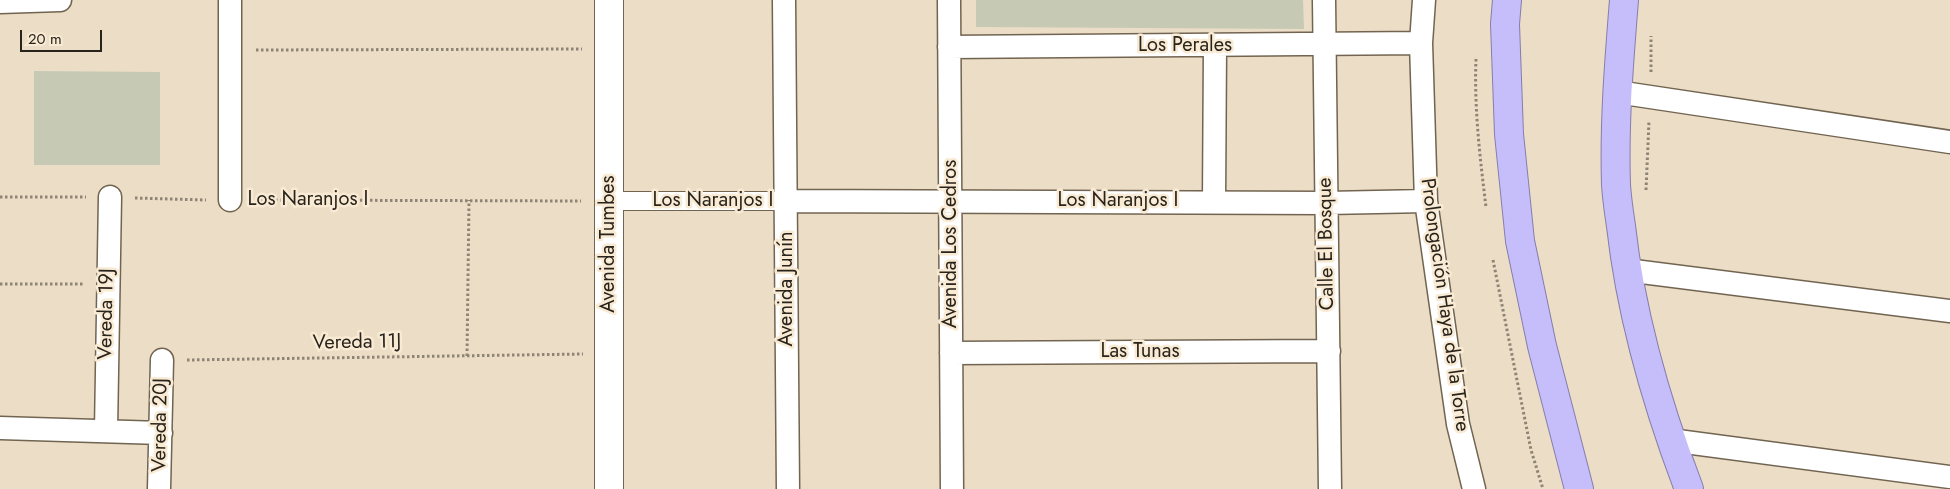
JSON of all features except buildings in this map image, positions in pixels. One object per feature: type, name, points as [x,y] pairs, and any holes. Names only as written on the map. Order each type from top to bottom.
[{"type":"highway","points":[[1506,0],[1508,134],[1520,241],[1542,346],[1579,489]]},
{"type":"highway","points":[[1624,0],[1617,92],[1616,186],[1626,270],[1645,353],[1670,440],[1689,489]]},
{"type":"street","points":[[0,2],[60,0]]},
{"type":"street","points":[[230,0],[230,200]]},
{"type":"street","name":"Avenida Tumbes","points":[[608,0],[609,489]]},
{"type":"street","name":"Avenida Junín","points":[[784,0],[788,489]]},
{"type":"street","name":"Avenida Los Cedros","points":[[949,0],[952,489]]},
{"type":"street","name":"Calle El Bosque","points":[[1324,0],[1330,489]]},
{"type":"street","name":"Prolongación Haya de la Torre","points":[[1424,0],[1421,43],[1426,201],[1458,424],[1474,489]]},
{"type":"street","name":"Los Perales","points":[[950,47],[1421,43]]},
{"type":"street","points":[[1214,202],[1215,46]]},
{"type":"street","points":[[1617,92],[1950,142]]},
{"type":"street","name":"Vereda 19J","points":[[106,430],[110,198]]},
{"type":"street","name":"Los Naranjos I","points":[[609,201],[950,200],[1327,203],[1426,201]]},
{"type":"street","points":[[1626,270],[1950,311]]},
{"type":"street","name":"Las Tunas","points":[[951,352],[1329,351]]},
{"type":"street","name":"Vereda 20J","points":[[159,489],[162,360]]},
{"type":"street","points":[[0,428],[161,433]]},
{"type":"street","points":[[1670,440],[1950,477]]},
{"type":"path","points":[[230,50],[608,49]]},
{"type":"path","points":[[1646,193],[1650,118]]},
{"type":"path","name":"Los Naranjos I","points":[[0,197],[609,201]]},
{"type":"path","points":[[468,356],[469,200]]},
{"type":"path","points":[[0,284],[108,284]]},
{"type":"path","name":"Vereda 11J","points":[[162,360],[609,354]]},
{"type":"green space","points":[[976,0],[1303,0],[1304,29],[976,27]]},
{"type":"green space","points":[[34,71],[160,72],[160,165],[34,165]]}]
